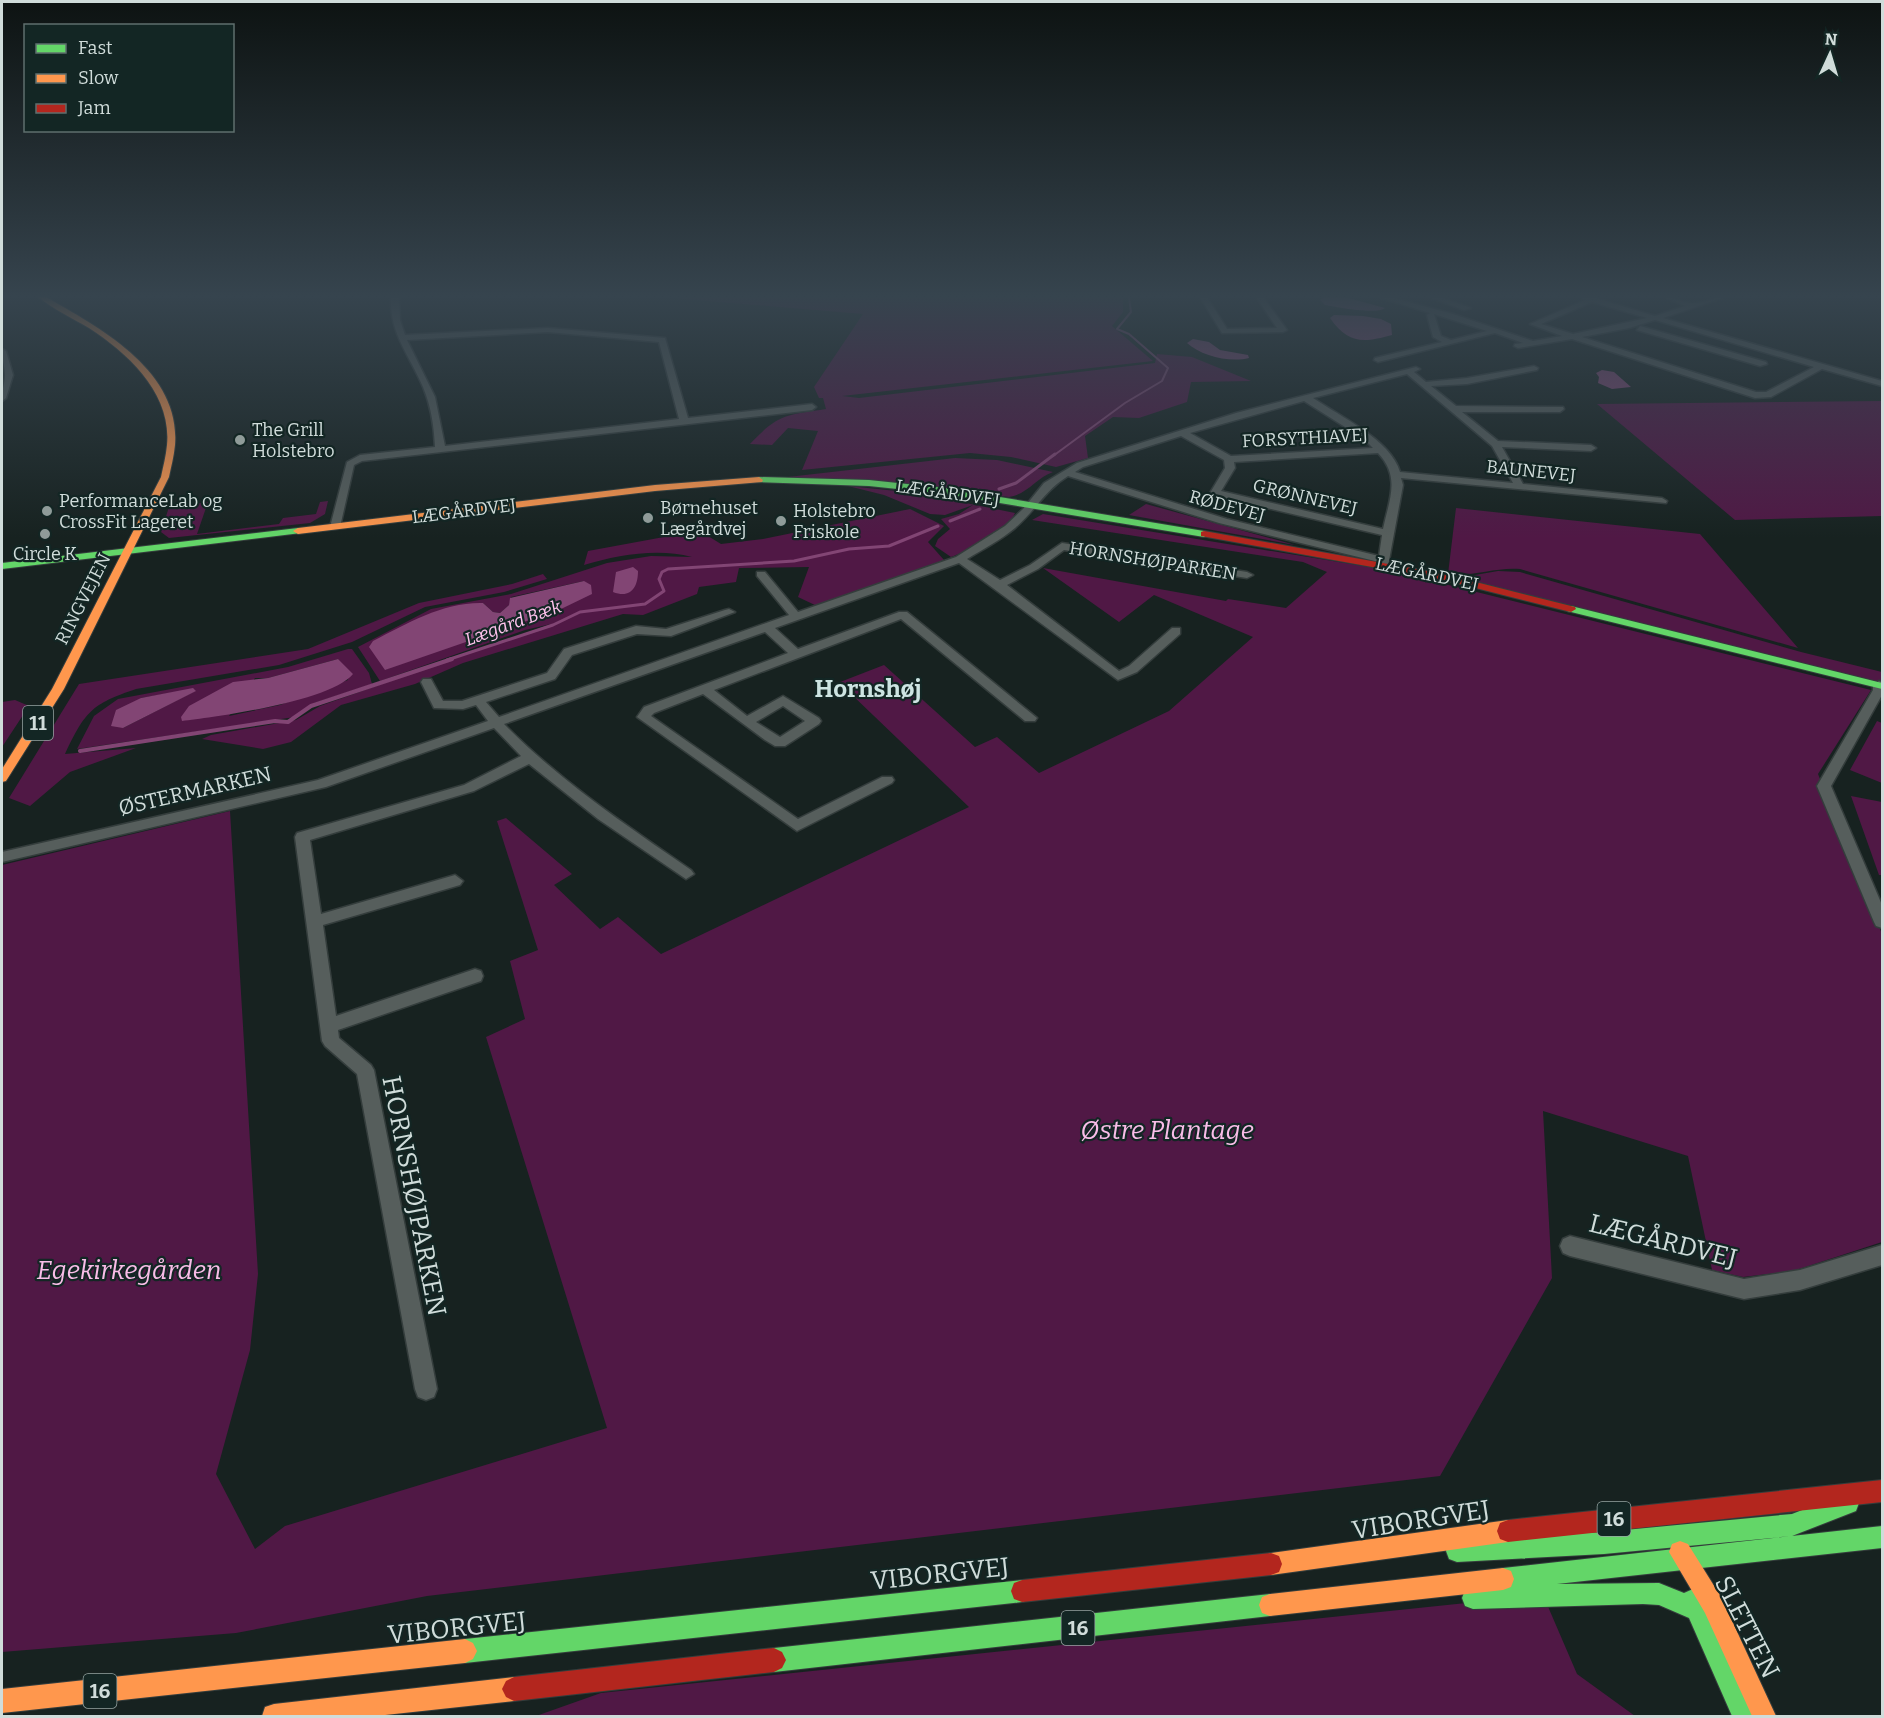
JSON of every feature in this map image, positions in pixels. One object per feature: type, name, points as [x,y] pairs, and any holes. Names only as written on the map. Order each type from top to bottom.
[{"type":"main road","name":"RINGVEJEN","points":[[2,778],[58,689],[167,470],[170,458],[169,418],[152,377]]},
{"type":"main road","name":"LÆGÅRDVEJ","points":[[2,566],[645,489],[749,480],[838,481],[910,486],[1384,562],[1881,686]]},
{"type":"main road","points":[[1347,1556],[1673,1538],[1792,1525],[1878,1492]]},
{"type":"main road","name":"VIBORGVEJ","points":[[2,1701],[1347,1556],[1462,1536],[1878,1492]]},
{"type":"main road","name":"16","points":[[274,1716],[1357,1598],[1882,1537]]},
{"type":"main road","name":"SLETTEN","points":[[1673,1538],[1684,1561],[1713,1605],[1764,1716]]},
{"type":"main road","name":"SLETTEN","points":[[1684,1561],[1695,1609],[1744,1716]]},
{"type":"main road","points":[[1357,1598],[1469,1598],[1643,1593],[1670,1597],[1695,1609]]},
{"type":"street","points":[[2,398],[8,377]]},
{"type":"street","points":[[423,377],[439,421],[440,448]]},
{"type":"street","points":[[672,377],[684,421]]},
{"type":"street","points":[[427,682],[438,705],[463,705],[551,676],[568,652],[636,630],[677,644],[767,627],[960,559],[1009,528],[1047,485],[1065,472],[1181,432],[1385,377]]},
{"type":"street","points":[[1419,377],[1496,444],[1520,487]]},
{"type":"street","points":[[1426,384],[1487,377]]},
{"type":"street","points":[[1700,377],[1762,396],[1799,377]]},
{"type":"street","points":[[1859,377],[1882,384]]},
{"type":"street","points":[[1306,398],[1367,436],[1383,450],[1398,475],[1384,562]]},
{"type":"street","points":[[335,527],[351,464],[355,460],[370,456],[812,407]]},
{"type":"street","points":[[1454,409],[1560,409]]},
{"type":"street","points":[[1181,432],[1229,459]]},
{"type":"street","points":[[1496,444],[1591,448]]},
{"type":"street","name":"FORSYTHIAVEJ","points":[[1229,459],[1383,450]]},
{"type":"street","name":"GRØNNEVEJ","points":[[1229,459],[1230,468],[1215,493],[1387,533]]},
{"type":"street","name":"RØDEVEJ","points":[[1065,472],[1175,509],[1289,540],[1384,562]]},
{"type":"street","name":"BAUNEVEJ","points":[[1398,475],[1662,501]]},
{"type":"street","name":"HORNSHØJPARKEN","points":[[999,585],[1034,567],[1062,546],[1247,575]]},
{"type":"street","points":[[960,559],[999,585],[1118,676],[1133,669],[1176,632]]},
{"type":"street","points":[[761,574],[796,617]]},
{"type":"street","points":[[494,722],[677,644],[729,612]]},
{"type":"street","points":[[887,780],[796,826],[644,717],[649,711],[704,688],[903,614],[1030,718]]},
{"type":"street","points":[[767,627],[795,654]]},
{"type":"street","name":"LÆGÅRDVEJ","points":[[1881,686],[1824,786],[1882,922]]},
{"type":"street","points":[[704,688],[722,705],[747,722]]},
{"type":"street","points":[[479,701],[494,722],[529,758],[686,874]]},
{"type":"street","name":"ØSTERMARKEN","points":[[2,857],[321,784],[494,722]]},
{"type":"street","name":"HORNSHØJPARKEN","points":[[426,1389],[365,1071],[331,1041],[302,837],[469,788],[529,758]]},
{"type":"street","points":[[314,922],[454,881]]},
{"type":"street","points":[[328,1026],[475,976]]},
{"type":"street","name":"LÆGÅRDVEJ","points":[[1570,1246],[1744,1289],[1800,1280],[1882,1255]]},
{"type":"green space","points":[[821,377],[1009,377],[842,396],[859,398],[1035,377],[1242,377],[1251,381],[1191,382],[1187,402],[1139,418],[1113,417],[1085,436],[1088,458],[1056,467],[1011,457],[970,453],[802,470],[818,431],[788,428],[772,445],[750,444],[776,421],[792,415],[826,409],[823,398],[819,398],[814,387]]},
{"type":"green space","points":[[1882,401],[1882,516],[1735,520],[1597,404]]},
{"type":"green space","points":[[955,458],[997,460],[1053,472],[1022,493],[1009,497],[900,483],[779,478]]},
{"type":"green space","points":[[848,486],[916,493],[1015,513],[997,533],[951,557],[935,546],[938,539],[950,529],[941,519],[959,514],[973,505],[945,515],[930,514],[884,495]]},
{"type":"green space","points":[[328,501],[325,514],[310,523],[169,538],[161,532],[169,507],[208,502],[197,534],[279,524],[283,518],[316,514],[320,502]]},
{"type":"green space","points":[[1146,504],[1295,545],[1129,515]]},
{"type":"green space","points":[[1456,508],[1700,534],[1798,648],[1520,569],[1448,574]]},
{"type":"green space","points":[[910,509],[944,526],[928,542],[944,560],[817,606],[798,597],[809,567],[739,568],[736,582],[699,587],[697,594],[643,615],[623,614],[463,663],[415,684],[341,705],[291,742],[263,749],[202,739],[211,735],[296,720],[320,706],[551,624],[525,630],[380,681],[358,647],[431,609],[511,594],[607,563],[651,556],[692,557],[651,553],[610,558],[584,565],[588,551],[664,537],[708,536],[721,544],[763,539]],"holes":[[[584,581],[385,670],[483,603],[493,612],[500,613],[509,605],[511,597]]]},
{"type":"green space","name":"Østre Plantage","points":[[1043,514],[1388,570],[1871,690],[1818,774],[1882,934],[1882,1242],[1793,1271],[1743,1277],[1712,1270],[1688,1156],[1543,1111],[1552,1278],[1440,1476],[427,1596],[236,1633],[2,1652],[2,865],[230,811],[258,1274],[250,1350],[216,1474],[255,1549],[285,1526],[607,1428],[486,1037],[525,1019],[510,961],[538,950],[497,821],[506,818],[572,874],[554,885],[600,929],[618,917],[661,954],[969,807],[850,693],[835,684],[884,665],[975,747],[997,737],[1039,773],[1169,711],[1253,637],[1154,595],[1119,622],[1043,568],[1226,601],[1228,599],[1286,608],[1327,572],[1303,562],[1032,520]]},
{"type":"green space","points":[[1498,571],[1520,572],[1801,652],[1882,672],[1882,683],[1458,578]]},
{"type":"green space","points":[[543,574],[547,579],[504,592],[425,607],[352,642],[279,665],[136,689],[121,694],[91,711],[78,728],[65,754],[136,748],[70,772],[30,806],[9,798],[79,684],[308,649],[419,603],[512,584]]},
{"type":"green space","points":[[352,649],[369,673],[372,684],[314,703],[295,717],[77,749],[94,716],[118,699],[288,667]],"holes":[[[338,659],[348,680],[280,705],[229,716],[255,678],[268,678]],[[193,689],[195,691],[123,728],[141,698]]]},
{"type":"green space","points":[[15,700],[29,706],[2,747],[2,702]]},
{"type":"green space","points":[[1877,721],[1882,723],[1882,783],[1850,770]]},
{"type":"green space","points":[[1851,796],[1882,802],[1882,875],[1879,875]]},
{"type":"green space","points":[[1543,1595],[1577,1674],[1635,1716],[536,1716],[601,1693]]},
{"type":"water","points":[[1599,377],[1620,377],[1631,387],[1612,389],[1598,383]]},
{"type":"water","points":[[633,567],[638,571],[635,587],[629,593],[613,592],[616,572]]},
{"type":"water","points":[[584,581],[591,585],[592,594],[561,609],[385,670],[369,647],[373,641],[440,610],[483,603],[493,612],[500,613],[509,605],[510,598]]},
{"type":"water","points":[[338,659],[353,674],[341,684],[322,692],[273,706],[182,721],[181,717],[189,706],[233,682],[268,678]]},
{"type":"water","points":[[193,688],[196,691],[123,728],[111,726],[116,710],[141,698]]},
{"type":"waterway","name":"Lægård Bæk","points":[[1053,456],[1125,403],[1162,381],[1164,377]]},
{"type":"waterway","name":"Lægård Bæk","points":[[999,489],[1016,483],[1055,454]]},
{"type":"waterway","name":"Lægård Bæk","points":[[950,521],[980,509]]},
{"type":"waterway","name":"Lægård Bæk","points":[[447,660],[553,625],[580,612],[645,604],[664,591],[659,579],[662,572],[668,569],[794,561],[849,549],[889,546],[938,526]]},
{"type":"waterway","name":"Lægård Bæk","points":[[80,751],[275,721],[288,722],[311,706],[452,659]]},
{"type":"traffic: fast","points":[[759,480],[869,483],[945,491],[1204,534]]},
{"type":"traffic: fast","points":[[2,566],[298,531]]},
{"type":"traffic: fast","points":[[1571,609],[1882,686]]},
{"type":"traffic: fast","points":[[1457,1551],[1604,1543],[1792,1525],[1848,1503]]},
{"type":"traffic: fast","points":[[1503,1579],[1882,1537]]},
{"type":"traffic: fast","points":[[465,1651],[1022,1591]]},
{"type":"traffic: fast","points":[[1473,1598],[1643,1593],[1659,1594],[1695,1609]]},
{"type":"traffic: fast","points":[[1693,1600],[1744,1716]]},
{"type":"traffic: fast","points":[[774,1660],[1270,1605]]},
{"type":"traffic: slow","points":[[2,778],[58,689],[165,477],[171,444],[168,414],[157,389],[148,377]]},
{"type":"traffic: slow","points":[[298,531],[655,488],[759,480]]},
{"type":"traffic: slow","points":[[1271,1564],[1508,1531]]},
{"type":"traffic: slow","points":[[1680,1552],[1713,1605],[1764,1716]]},
{"type":"traffic: slow","points":[[1270,1605],[1503,1579]]},
{"type":"traffic: slow","points":[[2,1701],[465,1651]]},
{"type":"traffic: slow","points":[[274,1716],[514,1689]]},
{"type":"traffic: jam","points":[[1204,534],[1444,577],[1571,609]]},
{"type":"traffic: jam","points":[[1508,1531],[1882,1491]]},
{"type":"traffic: jam","points":[[1022,1591],[1271,1564]]},
{"type":"traffic: jam","points":[[514,1689],[774,1660]]},
{"type":"place","name":"The Grill Holstebro","points":[[240,440]]},
{"type":"place","name":"PerformanceLab og CrossFit Lageret","points":[[47,511]]},
{"type":"place","name":"Børnehuset Lægårdvej","points":[[648,518]]},
{"type":"place","name":"Holstebro Friskole","points":[[781,521]]},
{"type":"place","name":"Circle K","points":[[45,534]]},
{"type":"district","name":"Hornshøj","points":[[868,689]]},
{"type":"park label","name":"Egekirkegården","points":[[129,1270]]}]
